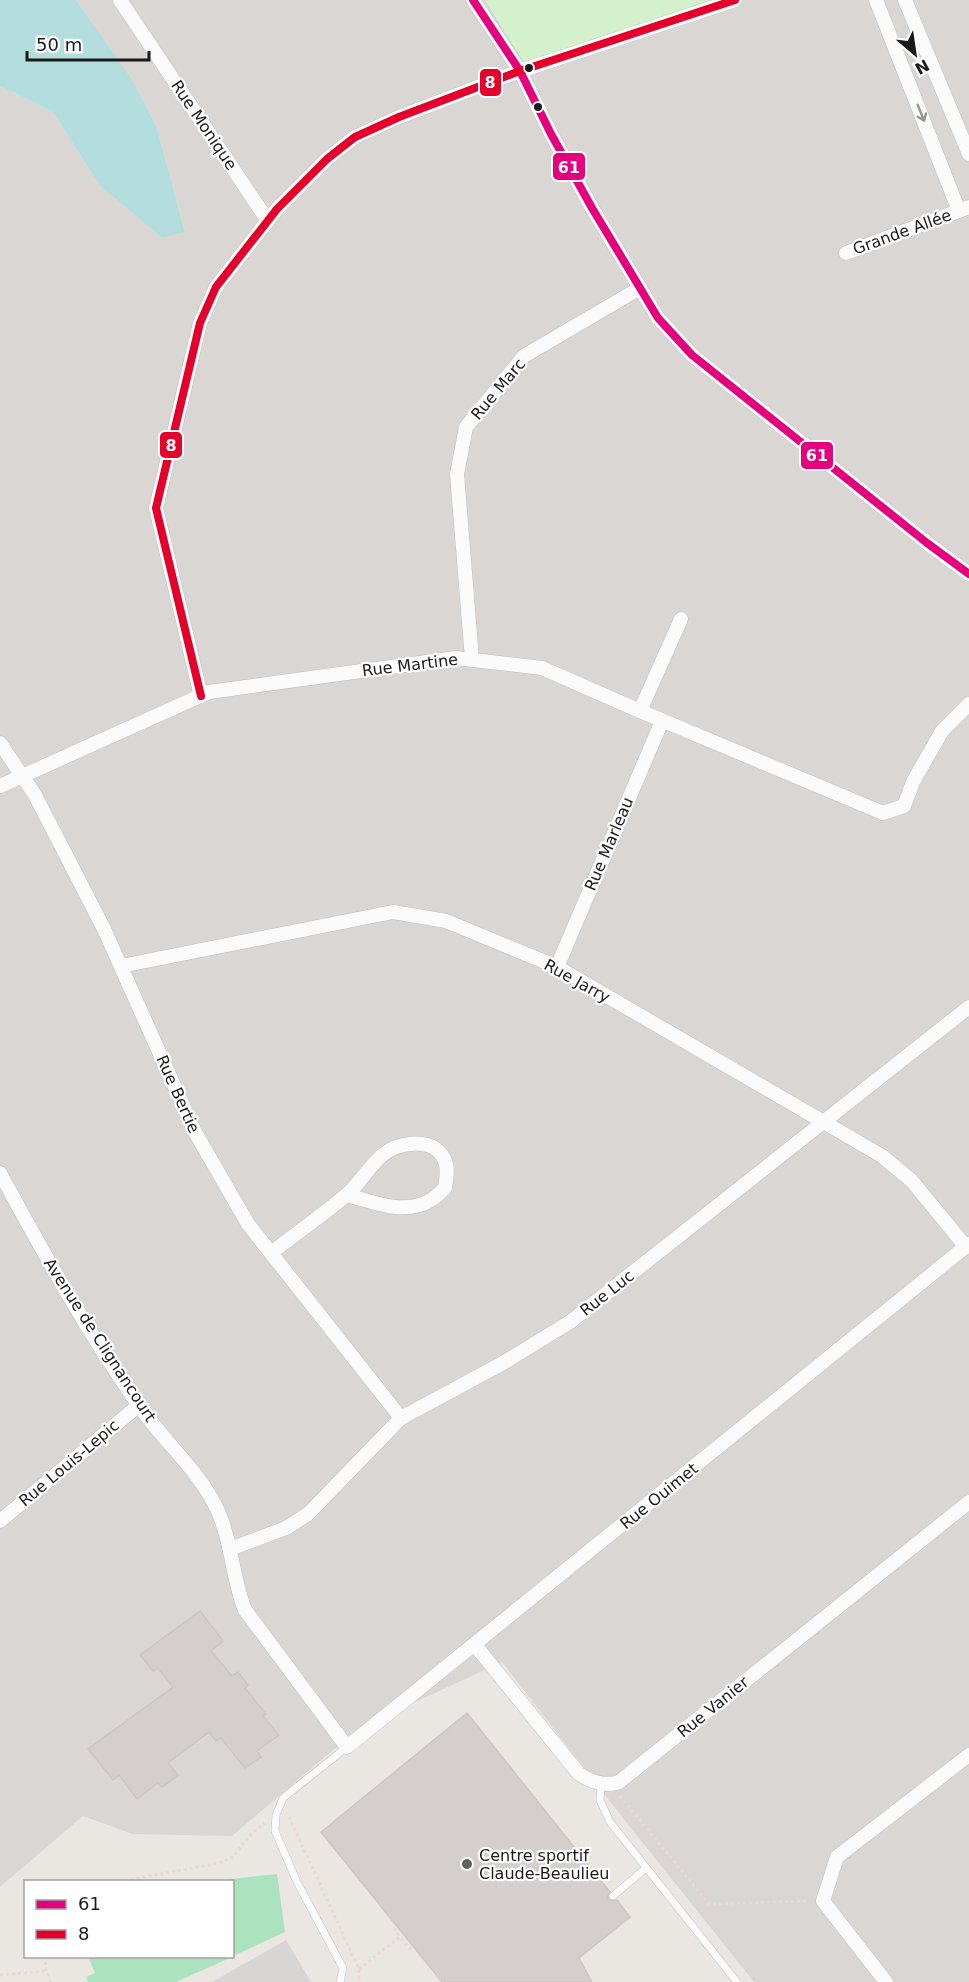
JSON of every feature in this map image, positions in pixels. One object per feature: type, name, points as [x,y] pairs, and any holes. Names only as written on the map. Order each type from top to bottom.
[{"type":"street","name":"Rue Monique","points":[[120,0],[268,221]]},
{"type":"street","points":[[473,0],[520,71],[551,134],[621,260],[658,318],[692,355],[969,574]]},
{"type":"street","points":[[201,696],[156,508],[200,323],[216,287],[277,209],[327,159],[354,137],[399,117],[520,71],[735,0]]},
{"type":"street","name":"Grande Allée","points":[[846,253],[964,209],[876,0]]},
{"type":"street","points":[[904,0],[969,154]]},
{"type":"street","name":"Rue Marc","points":[[472,659],[457,474],[466,427],[524,357],[640,288]]},
{"type":"street","points":[[640,711],[681,619]]},
{"type":"street","name":"Rue Martine","points":[[0,786],[209,692],[456,658],[542,668],[662,721],[883,813],[904,806],[913,782],[942,731],[969,704]]},
{"type":"street","name":"Rue Marleau","points":[[556,967],[662,721]]},
{"type":"street","name":"Rue Bertie","points":[[0,743],[35,795],[104,928],[195,1132],[248,1224],[401,1418]]},
{"type":"street","name":"Rue Jarry","points":[[121,966],[393,912],[446,921],[556,967],[882,1156],[912,1181],[967,1245]]},
{"type":"street","name":"Rue Luc","points":[[230,1549],[286,1528],[308,1514],[401,1418],[503,1363],[570,1322],[969,1008]]},
{"type":"street","points":[[270,1253],[347,1195],[372,1162],[398,1145],[415,1143],[431,1146],[445,1157],[447,1171],[445,1188],[430,1201],[409,1208],[386,1206],[347,1195]]},
{"type":"street","name":"Avenue de Clignancourt","points":[[0,1173],[54,1274],[139,1405],[208,1491],[218,1511],[230,1549],[238,1593],[245,1610],[347,1747]]},
{"type":"street","name":"Rue Ouimet","points":[[347,1747],[967,1245]]},
{"type":"street","name":"Rue Louis-Lepic","points":[[0,1521],[139,1405]]},
{"type":"street","name":"Rue Vanier","points":[[607,1784],[619,1782],[969,1502]]},
{"type":"street","points":[[475,1645],[579,1774],[590,1781],[607,1784]]},
{"type":"street","points":[[886,1982],[823,1901],[837,1857],[969,1755]]},
{"type":"lane","points":[[340,1982],[343,1968],[297,1882],[275,1831],[276,1815],[283,1798],[347,1747]]},
{"type":"lane","points":[[607,1784],[600,1800],[610,1822],[737,1982]]},
{"type":"lane","points":[[613,1896],[646,1868]]},
{"type":"path","points":[[607,1784],[709,1904],[823,1901]]},
{"type":"path","points":[[125,1880],[219,1863],[233,1857],[251,1834],[276,1815]]},
{"type":"path","points":[[289,1817],[359,1969],[359,1982]]},
{"type":"path","points":[[394,1928],[411,1950]]},
{"type":"path","points":[[359,1969],[400,1937]]},
{"type":"path","points":[[45,1958],[45,1971],[51,1982]]},
{"type":"path","points":[[0,1975],[45,1971]]},
{"type":"shaded area","points":[[76,0],[485,0],[524,62],[714,0],[969,0],[969,1982],[754,1982],[502,1662],[359,1728],[232,1836],[133,1834],[83,1816],[0,1887],[0,86],[53,112],[100,186],[162,238],[185,231],[157,128],[132,79]]},
{"type":"shaded area","points":[[286,1940],[311,1982],[212,1982]]},
{"type":"green space","points":[[485,0],[714,0],[524,62]]},
{"type":"green space","points":[[277,1874],[285,1932],[234,1956],[234,1880],[222,1880]]},
{"type":"green space","points":[[88,1958],[230,1958],[176,1982],[88,1982],[86,1977],[95,1973]]},
{"type":"water","points":[[0,0],[76,0],[132,79],[157,128],[185,232],[162,238],[100,186],[53,112],[0,86]]},
{"type":"building","points":[[200,1611],[223,1641],[211,1651],[232,1676],[238,1672],[248,1685],[245,1688],[266,1714],[263,1716],[279,1735],[257,1751],[261,1757],[245,1768],[221,1738],[216,1741],[209,1732],[168,1763],[178,1775],[162,1787],[158,1783],[137,1799],[119,1775],[113,1780],[88,1749],[173,1687],[158,1668],[153,1671],[140,1655]]},
{"type":"building","name":"Centre sportif Claude-Beaulieu","points":[[467,1713],[610,1892],[608,1899],[617,1900],[630,1917],[579,1958],[592,1982],[442,1982],[321,1832]]},
{"type":"transit line","name":"61","points":[[473,0],[520,71],[551,134],[592,208],[658,318],[692,355],[969,574]]},
{"type":"transit line","name":"8","points":[[201,696],[156,508],[200,323],[216,287],[277,209],[327,159],[355,137],[399,117],[520,71],[735,0]]},
{"type":"place","name":"Centre sportif Claude-Beaulieu","points":[[467,1864]]}]
